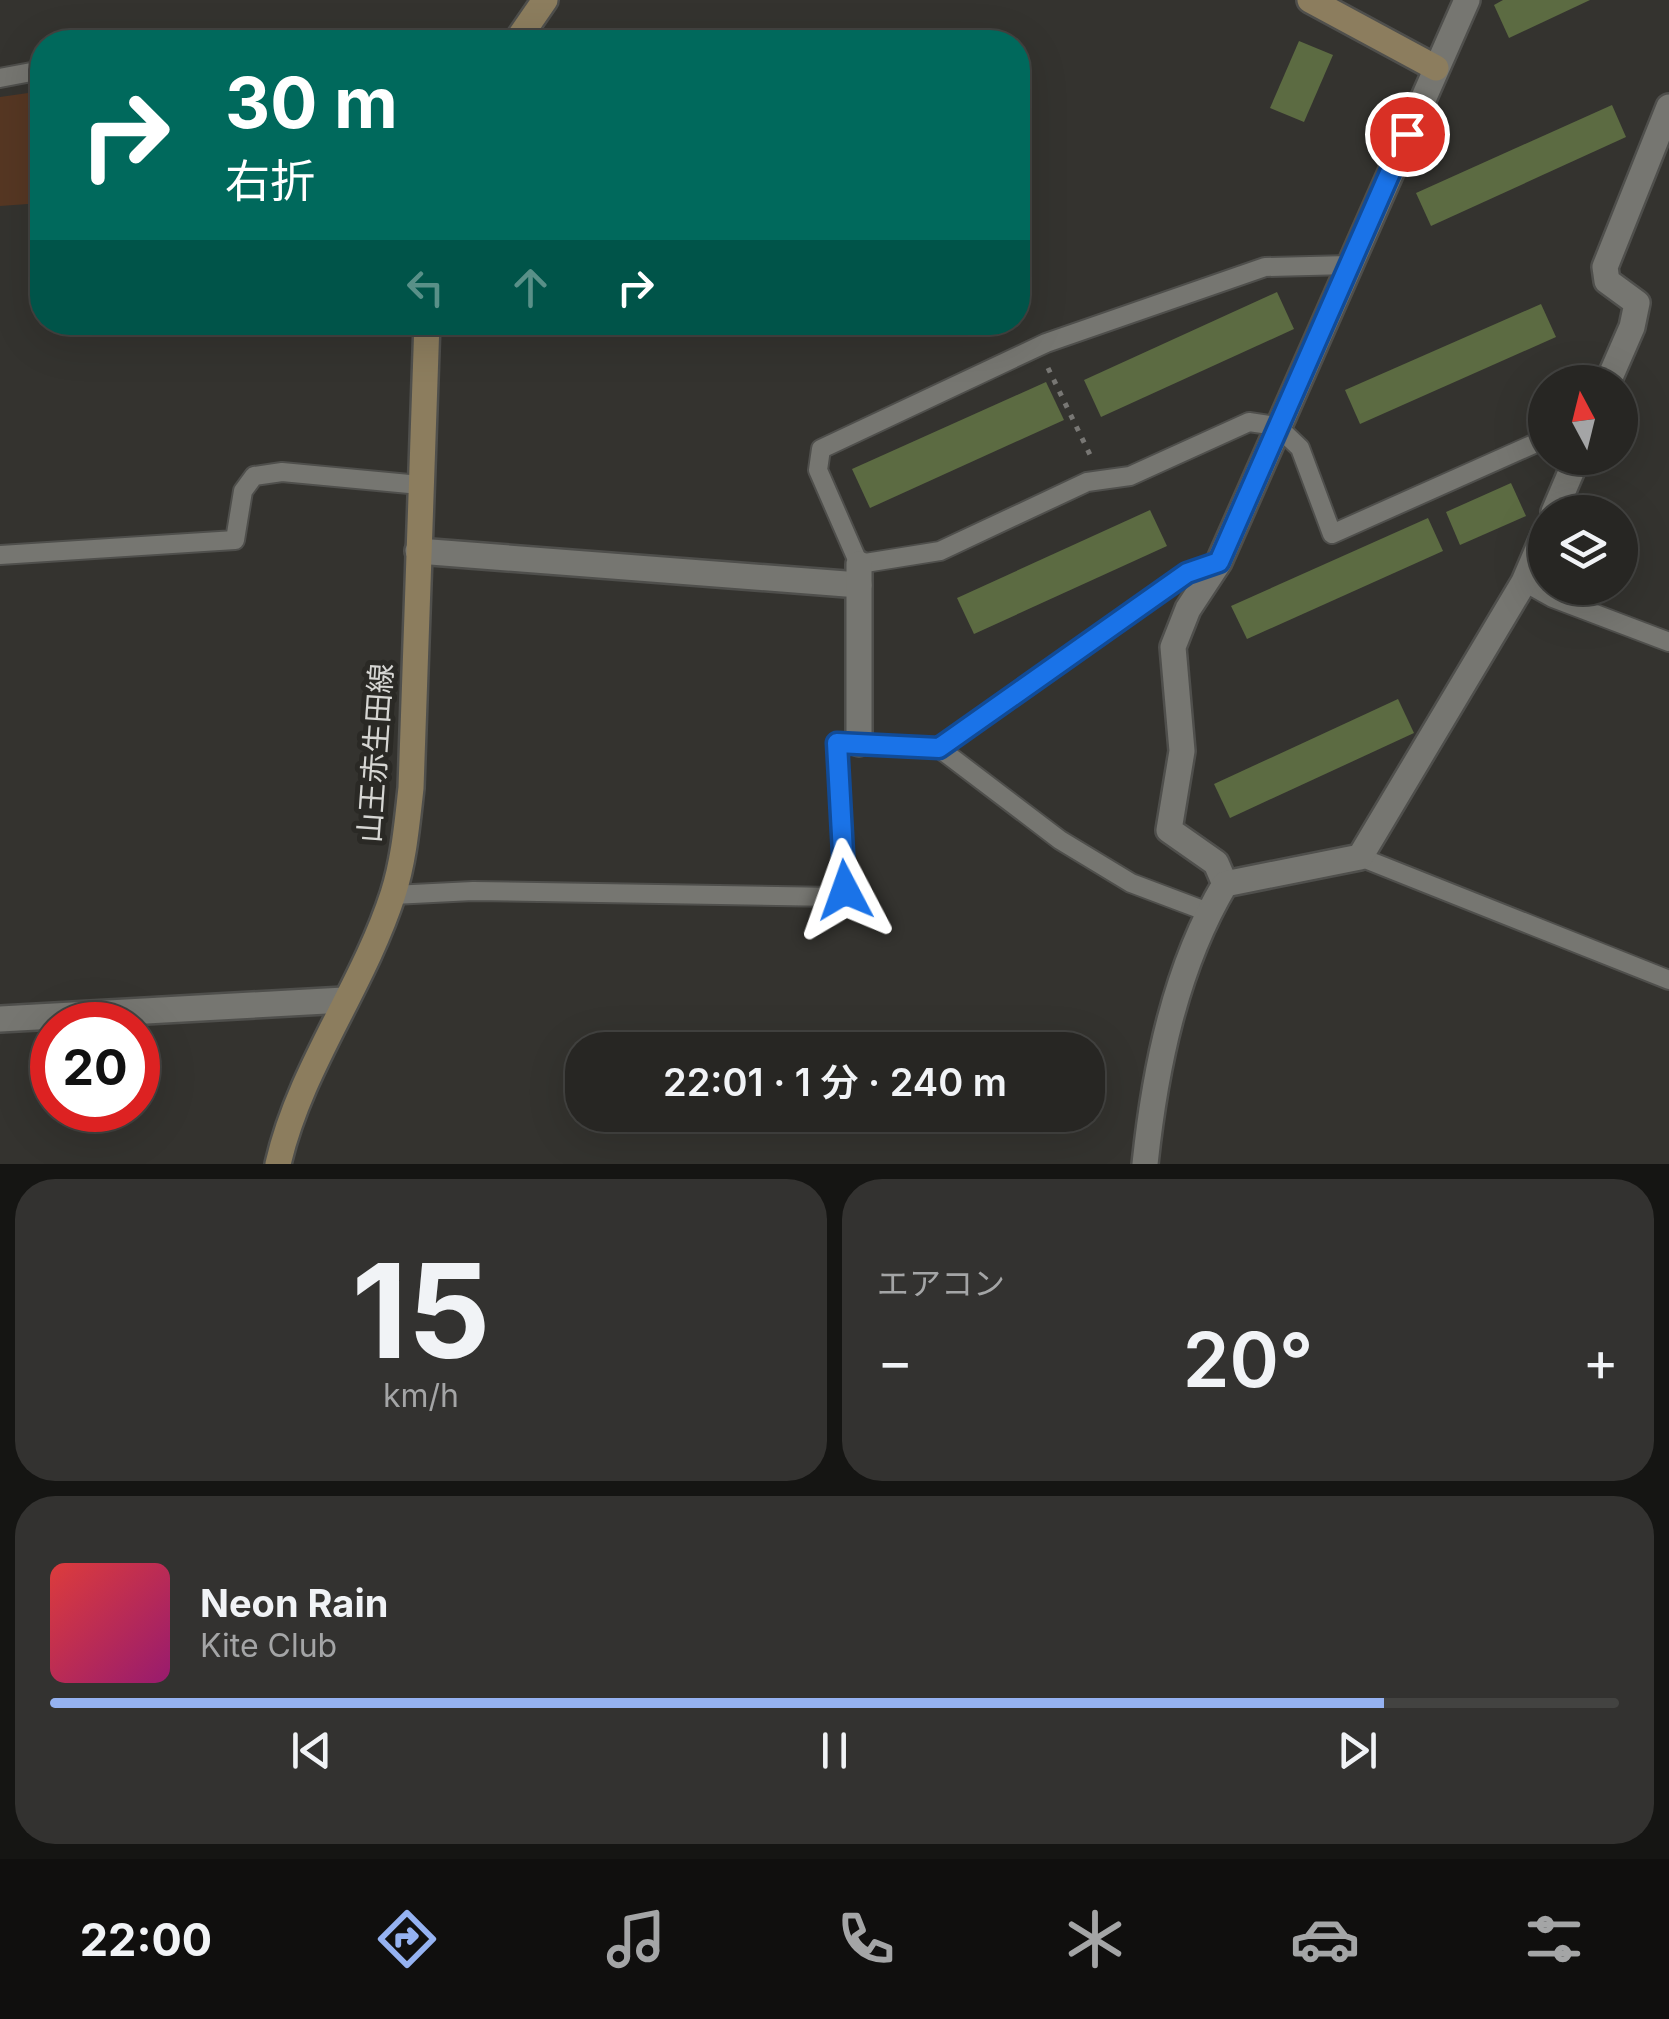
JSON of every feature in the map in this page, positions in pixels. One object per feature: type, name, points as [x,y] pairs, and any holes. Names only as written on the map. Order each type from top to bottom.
[{"type":"main road","points":[[524,30],[545,0]]},
{"type":"main road","points":[[1310,0],[1436,68]]},
{"type":"main road","name":"山王赤生田線","points":[[278,1164],[308,1079],[393,895],[412,788],[426,335]]},
{"type":"street","points":[[1224,884],[1216,863],[1170,830],[1182,751],[1174,647],[1188,610],[1219,562],[1466,0]]},
{"type":"street","points":[[1616,365],[1632,328],[1636,303],[1608,281],[1604,267],[1669,108]]},
{"type":"street","points":[[418,551],[859,574],[859,743]]},
{"type":"street","points":[[1145,1164],[1154,1075],[1208,912],[1224,884],[1360,857],[1528,573]]},
{"type":"street","points":[[0,1019],[344,1000]]},
{"type":"lane","points":[[0,78],[30,72]]},
{"type":"lane","points":[[1349,265],[1264,267],[1038,347],[821,449],[818,470],[859,574],[940,551],[1065,492],[1098,480],[1130,476],[1249,422],[1278,426],[1300,448],[1332,534],[1528,447]]},
{"type":"lane","points":[[0,555],[235,540],[243,491],[254,476],[282,472],[420,486]]},
{"type":"lane","points":[[939,748],[1187,573],[1219,562]]},
{"type":"lane","points":[[1524,582],[1553,598],[1669,642]]},
{"type":"lane","points":[[393,895],[473,891],[835,897],[845,890],[837,743],[859,743],[939,748],[1060,840],[1132,883],[1208,912]]},
{"type":"lane","points":[[1360,857],[1669,980]]},
{"type":"path","points":[[1038,347],[1097,469],[1098,480]]},
{"type":"shaded area","points":[[30,93],[30,204],[0,206],[0,97]]},
{"type":"building","points":[[1503,0],[1590,0],[1509,38],[1494,5]]},
{"type":"building","points":[[1299,41],[1333,55],[1304,122],[1270,108]]},
{"type":"building","points":[[1612,105],[1626,137],[1431,226],[1416,193]]},
{"type":"building","points":[[1277,292],[1294,329],[1101,417],[1084,380]]},
{"type":"building","points":[[1541,304],[1556,337],[1360,424],[1345,390]]},
{"type":"building","points":[[1046,382],[1064,420],[870,508],[852,469]]},
{"type":"building","points":[[1511,483],[1526,516],[1460,545],[1446,512]]},
{"type":"building","points":[[1150,510],[1167,546],[974,634],[957,598]]},
{"type":"building","points":[[1428,518],[1443,551],[1247,639],[1231,606]]},
{"type":"building","points":[[1398,699],[1414,733],[1230,818],[1214,784]]},
{"type":"route","points":[[845,890],[837,743],[939,748],[1187,573],[1219,562],[1407,134]]}]
